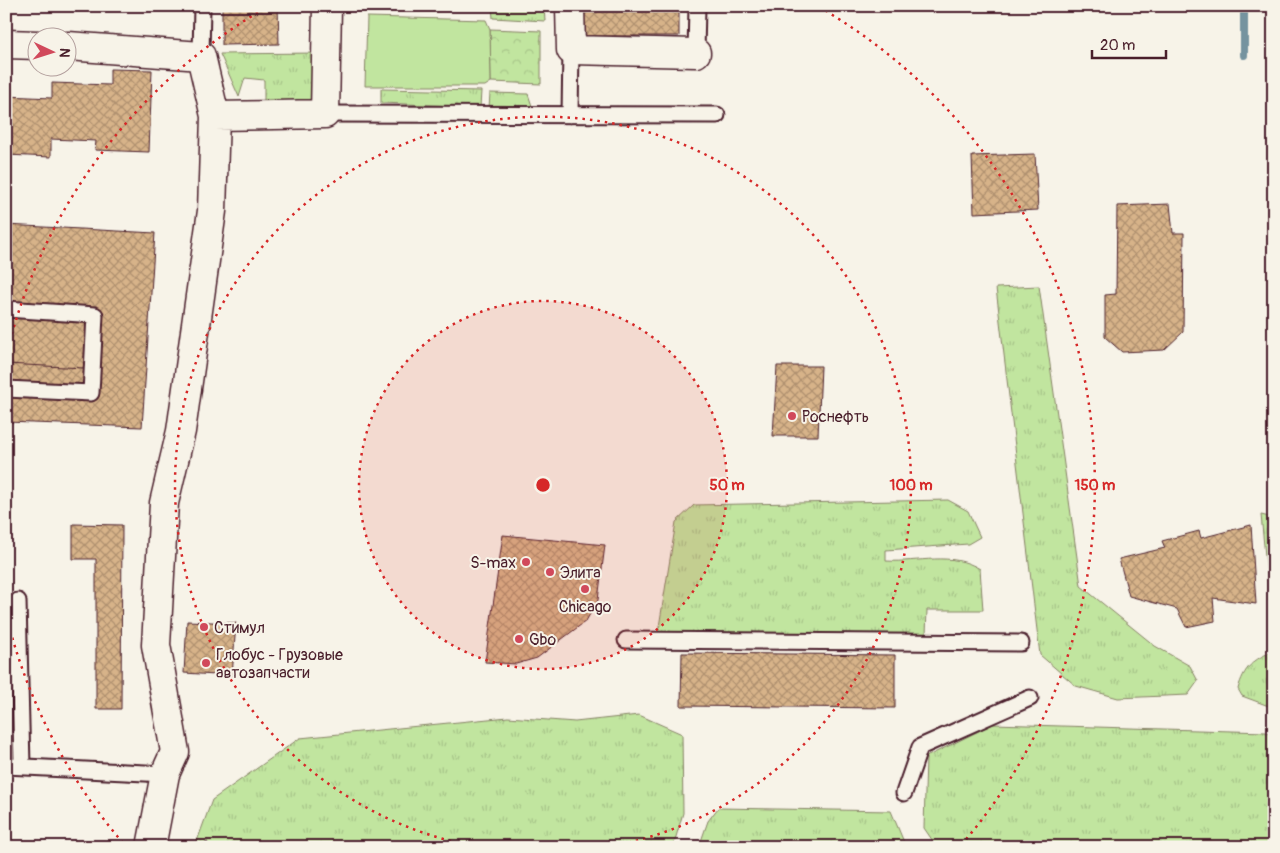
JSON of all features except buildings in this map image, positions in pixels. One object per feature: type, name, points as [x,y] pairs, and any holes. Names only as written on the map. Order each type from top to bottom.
[{"type":"street","points":[[215,116],[325,114],[327,6]]},
{"type":"street","points":[[570,6],[571,50],[696,53]]},
{"type":"street","points":[[6,44],[28,45]]},
{"type":"street","points":[[78,47],[202,56],[215,116],[212,211],[181,431],[164,503],[156,645],[175,752],[165,774],[151,847]]},
{"type":"lane","points":[[202,6],[202,56]]},
{"type":"lane","points":[[696,53],[697,6]]},
{"type":"lane","points":[[570,115],[571,50]]},
{"type":"lane","points":[[325,114],[717,115]]},
{"type":"lane","points":[[6,309],[95,314],[91,393],[6,389]]},
{"type":"lane","points":[[18,601],[22,766]]},
{"type":"lane","points":[[626,640],[1021,643]]},
{"type":"lane","points":[[904,793],[920,747],[1030,698]]},
{"type":"lane","points":[[6,766],[165,774]]},
{"type":"path","points":[[206,842],[209,847]]},
{"type":"green space","points":[[492,6],[544,6],[545,21],[493,18]]},
{"type":"green space","points":[[367,17],[486,20],[490,29],[491,82],[485,86],[365,86]]},
{"type":"green space","points":[[490,29],[541,31],[541,84],[491,82]]},
{"type":"green space","points":[[318,53],[316,101],[264,103],[264,80],[245,78],[239,97],[220,54]]},
{"type":"green space","points":[[381,89],[481,91],[480,107],[381,103]]},
{"type":"green space","points":[[490,93],[528,94],[533,109],[489,108]]},
{"type":"green space","points":[[1039,286],[1081,586],[1155,646],[1190,666],[1198,681],[1188,695],[1118,698],[1076,686],[1040,655],[996,288]]},
{"type":"green space","points":[[948,500],[968,511],[980,537],[968,544],[886,550],[886,561],[958,560],[980,569],[983,610],[927,610],[926,634],[658,633],[676,522],[694,505]]},
{"type":"green space","points":[[1261,515],[1274,518],[1274,648]]},
{"type":"green space","points":[[1274,651],[1274,708],[1242,696],[1238,689],[1243,675],[1250,665],[1260,657]]},
{"type":"green space","points":[[639,715],[682,734],[683,813],[673,847],[196,847],[212,800],[300,738],[508,717],[575,722]]},
{"type":"green space","points":[[993,724],[1266,732],[1274,737],[1274,847],[937,847],[924,828],[926,757]]},
{"type":"green space","points":[[718,808],[891,811],[906,847],[699,847],[708,821]]},
{"type":"waterway","points":[[1244,6],[1244,55]]},
{"type":"place","name":"Роснефть","points":[[792,416]]},
{"type":"place","name":"S-max","points":[[526,562]]},
{"type":"place","name":"Элита","points":[[550,572]]},
{"type":"place","name":"Chicago","points":[[585,589]]},
{"type":"place","name":"Стимул","points":[[204,627]]},
{"type":"place","name":"Gbo","points":[[519,639]]},
{"type":"place","name":"Глобус - Грузовые автозапчасти","points":[[206,663]]}]
